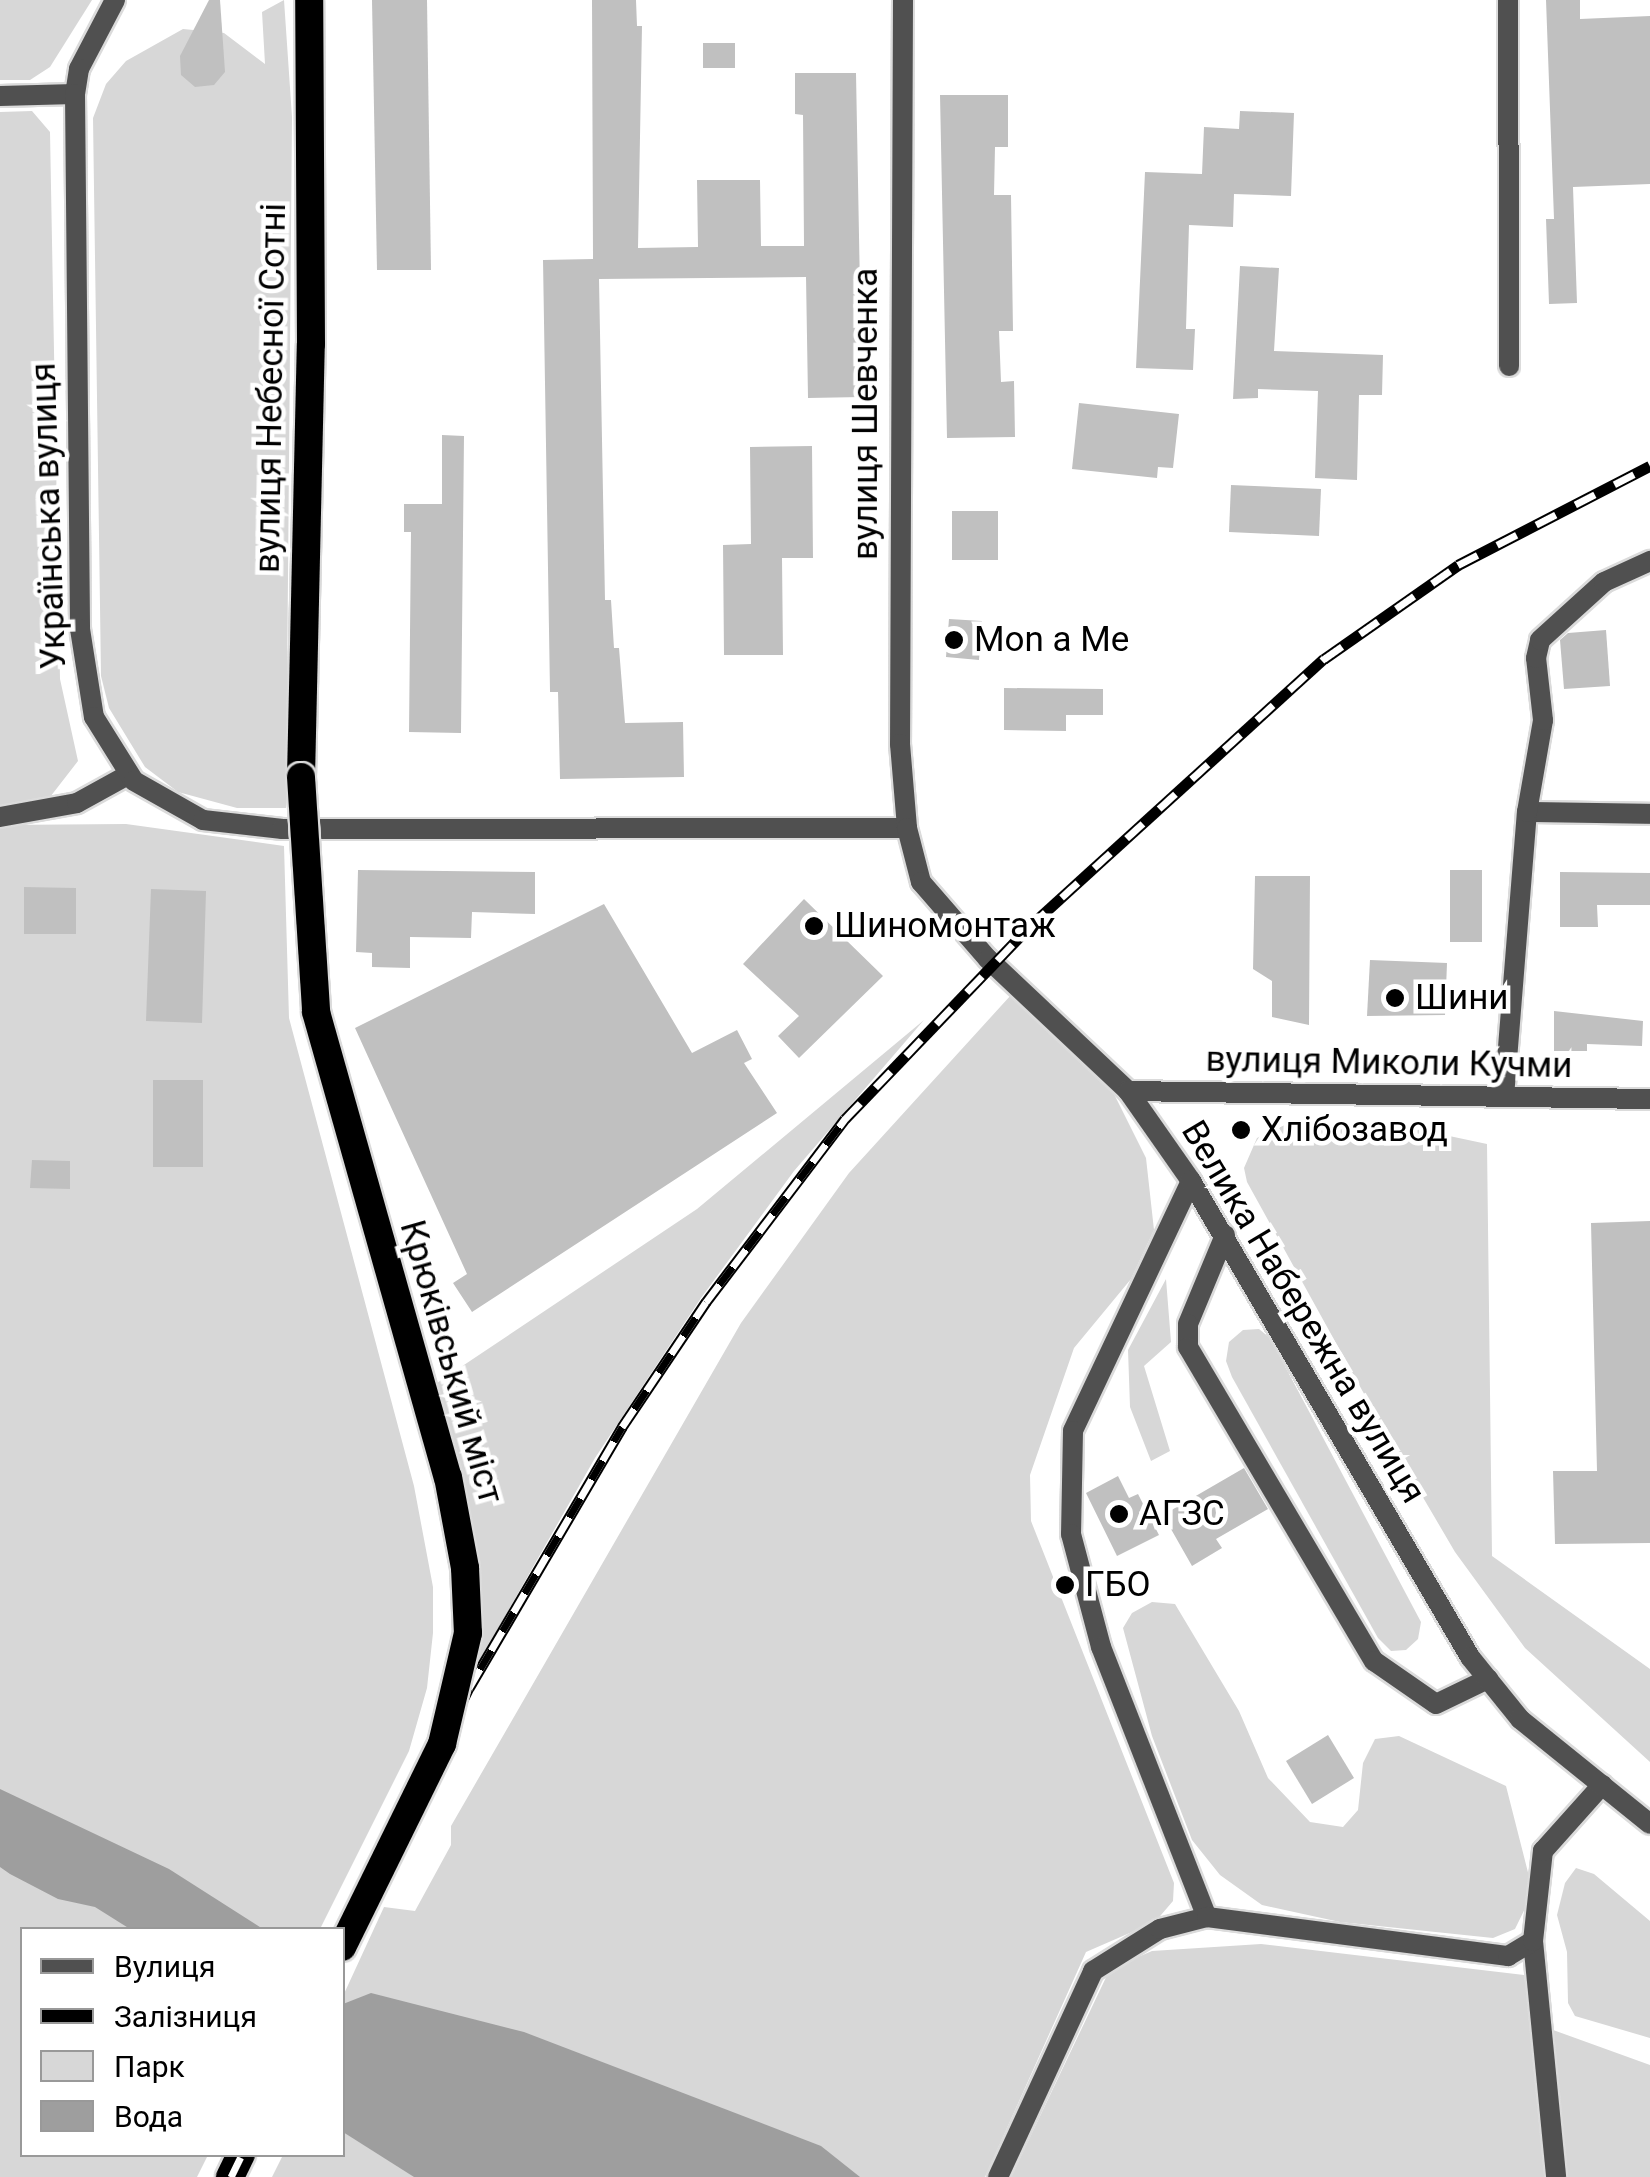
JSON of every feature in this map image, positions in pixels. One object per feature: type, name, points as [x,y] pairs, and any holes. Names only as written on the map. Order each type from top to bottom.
[{"type":"highway","name":"вулиця Небесної Сотні","points":[[301,777],[312,344],[309,1]]},
{"type":"highway","name":"Крюківський міст","points":[[301,777],[316,1012],[448,1477],[465,1568],[468,1633],[442,1744],[345,1941]]},
{"type":"street","name":"Українська вулиця","points":[[115,0],[79,70],[76,94],[80,629],[94,717],[128,775],[154,798],[202,820],[282,829],[907,828]]},
{"type":"street","name":"вулиця Шевченка","points":[[903,0],[897,236],[900,744],[907,828]]},
{"type":"street","points":[[1508,0],[1509,366]]},
{"type":"street","points":[[0,96],[76,94]]},
{"type":"street","points":[[1504,1097],[1526,812],[1543,720],[1536,658],[1540,640],[1604,582],[1650,561]]},
{"type":"street","points":[[0,817],[77,803],[128,775]]},
{"type":"street","points":[[1526,812],[1650,814]]},
{"type":"street","name":"Велика Набережна вулиця","points":[[907,828],[921,882],[988,959],[1128,1092],[1192,1181],[1431,1593],[1488,1680],[1520,1719],[1650,1824]]},
{"type":"street","name":"вулиця Миколи Кучми","points":[[1128,1092],[1650,1099]]},
{"type":"street","points":[[1192,1181],[1074,1431],[1071,1534],[1101,1647],[1207,1917]]},
{"type":"street","points":[[1226,1235],[1188,1324],[1188,1347],[1374,1661],[1436,1704],[1488,1680]]},
{"type":"street","points":[[1556,2177],[1534,1942],[1542,1851],[1602,1785]]},
{"type":"street","points":[[998,2177],[1094,1971],[1160,1929],[1207,1917],[1508,1956],[1534,1942]]},
{"type":"green space","points":[[0,0],[92,0],[50,67],[30,80],[0,80]]},
{"type":"green space","points":[[284,0],[292,117],[286,808],[237,808],[178,792],[145,767],[109,708],[101,676],[93,118],[106,84],[126,61],[183,29],[224,33],[265,64],[262,12]]},
{"type":"green space","points":[[32,111],[50,132],[60,679],[78,761],[47,801],[0,808],[0,112]]},
{"type":"green space","points":[[126,824],[284,846],[289,1018],[414,1486],[433,1587],[427,1688],[409,1751],[321,1927],[20,1927],[20,2157],[207,2157],[197,2177],[0,2177],[0,825]]},
{"type":"green space","points":[[1011,995],[1112,1090],[1146,1158],[1154,1230],[1131,1279],[1074,1348],[1030,1475],[1031,1521],[1174,1883],[1173,1901],[1155,1922],[1086,1952],[985,2177],[699,2177],[345,2039],[345,1992],[384,1907],[415,1911],[451,1845],[451,1826],[741,1323],[849,1173]]},
{"type":"green space","points":[[924,1020],[794,1171],[701,1298],[595,1458],[475,1669],[478,1633],[431,1387],[697,1209]]},
{"type":"green space","points":[[1289,1123],[1421,1130],[1487,1144],[1492,1556],[1650,1669],[1650,1762],[1525,1648],[1455,1552],[1394,1448],[1247,1182],[1244,1168],[1257,1138]]},
{"type":"green space","points":[[1166,1279],[1171,1342],[1144,1366],[1170,1451],[1151,1461],[1130,1407],[1128,1350]]},
{"type":"green space","points":[[1259,1329],[1270,1338],[1421,1622],[1418,1639],[1406,1650],[1391,1651],[1378,1638],[1232,1377],[1226,1361],[1229,1342],[1243,1330]]},
{"type":"green space","points":[[1152,1602],[1175,1604],[1239,1711],[1268,1778],[1310,1822],[1343,1827],[1358,1810],[1363,1763],[1375,1739],[1399,1736],[1506,1786],[1533,1892],[1515,1929],[1493,1938],[1340,1922],[1262,1905],[1220,1875],[1192,1840],[1152,1736],[1123,1628],[1132,1613]]},
{"type":"green space","points":[[1576,1868],[1594,1874],[1650,1921],[1650,2038],[1575,2016],[1568,2003],[1567,1952],[1557,1915],[1565,1883]]},
{"type":"green space","points":[[1261,1944],[1524,1975],[1531,2022],[1650,2065],[1650,2177],[1011,2177],[1110,1969],[1152,1951]]},
{"type":"green space","points":[[345,2108],[487,2177],[272,2177],[282,2157],[345,2157]]},
{"type":"water","points":[[0,1789],[169,1869],[260,1927],[127,1927],[95,1907],[58,1899],[0,1867]]},
{"type":"water","points":[[371,1993],[524,2032],[821,2146],[860,2177],[414,2177],[345,2133],[345,2003]]},
{"type":"building","points":[[209,0],[220,0],[225,72],[214,85],[195,87],[181,75],[180,56]]},
{"type":"building","points":[[372,0],[427,0],[431,270],[377,270]]},
{"type":"building","points":[[592,0],[636,0],[637,26],[642,26],[638,248],[698,247],[697,180],[760,180],[761,246],[804,246],[803,115],[795,114],[795,73],[856,73],[862,397],[808,398],[806,277],[599,279],[605,600],[611,600],[614,648],[619,648],[625,723],[683,722],[684,777],[560,779],[558,692],[550,692],[543,260],[593,259]]},
{"type":"building","points":[[1546,0],[1580,0],[1580,19],[1650,16],[1650,184],[1573,187],[1577,303],[1549,304],[1546,219],[1554,219]]},
{"type":"building","points":[[703,43],[735,43],[735,68],[703,68]]},
{"type":"building","points":[[940,95],[1008,95],[1008,147],[995,147],[994,195],[1011,195],[1013,331],[999,331],[1001,382],[1014,381],[1015,437],[947,438]]},
{"type":"building","points":[[1240,111],[1294,113],[1291,196],[1234,194],[1233,227],[1189,225],[1186,329],[1195,329],[1193,370],[1136,368],[1145,172],[1202,174],[1204,127],[1239,129]]},
{"type":"building","points":[[1240,266],[1279,268],[1274,351],[1383,355],[1382,395],[1359,395],[1357,480],[1315,478],[1318,391],[1258,389],[1258,398],[1233,399]]},
{"type":"building","points":[[1079,403],[1179,414],[1173,468],[1158,467],[1157,478],[1072,469]]},
{"type":"building","points":[[442,435],[464,436],[461,733],[409,732],[411,532],[404,532],[404,504],[442,504]]},
{"type":"building","points":[[812,446],[813,558],[782,558],[783,655],[724,655],[723,545],[751,544],[750,447]]},
{"type":"building","points":[[1231,485],[1321,489],[1319,536],[1229,532]]},
{"type":"building","points":[[952,511],[998,511],[998,560],[952,560]]},
{"type":"building","points":[[949,619],[982,621],[979,660],[946,657]]},
{"type":"building","points":[[1606,630],[1610,686],[1564,689],[1560,640],[1568,633]]},
{"type":"building","points":[[1004,688],[1103,689],[1103,715],[1066,715],[1066,731],[1004,730]]},
{"type":"building","points":[[358,870],[535,872],[535,914],[472,912],[471,938],[410,937],[410,968],[372,967],[372,953],[356,952]]},
{"type":"building","points":[[1450,870],[1482,870],[1482,942],[1450,942]]},
{"type":"building","points":[[1560,872],[1650,873],[1650,905],[1597,905],[1598,927],[1560,927]]},
{"type":"building","points":[[1255,876],[1310,876],[1309,1025],[1272,1017],[1272,981],[1253,969]]},
{"type":"building","points":[[24,887],[76,888],[76,934],[24,934]]},
{"type":"building","points":[[151,889],[206,891],[202,1023],[146,1021]]},
{"type":"building","points":[[804,899],[883,976],[799,1058],[778,1036],[799,1016],[743,964]]},
{"type":"building","points":[[604,904],[692,1053],[737,1030],[752,1059],[744,1063],[777,1113],[472,1312],[453,1283],[467,1274],[355,1028]]},
{"type":"building","points":[[1370,960],[1447,963],[1445,1015],[1367,1016]]},
{"type":"building","points":[[1554,1011],[1643,1021],[1642,1046],[1587,1044],[1587,1051],[1554,1051]]},
{"type":"building","points":[[153,1080],[203,1080],[203,1167],[153,1167]]},
{"type":"building","points":[[32,1160],[70,1161],[70,1189],[30,1188]]},
{"type":"building","points":[[1650,1221],[1650,1543],[1555,1544],[1553,1471],[1597,1471],[1591,1223]]},
{"type":"building","points":[[1244,1468],[1268,1509],[1216,1539],[1222,1548],[1192,1566],[1163,1515]]},
{"type":"building","name":"АГЗС","points":[[1118,1476],[1129,1498],[1138,1494],[1159,1535],[1117,1556],[1086,1493]]},
{"type":"building","points":[[1328,1735],[1354,1778],[1312,1804],[1286,1761]]},
{"type":"railway","points":[[345,1943],[469,1688],[622,1427],[706,1302],[845,1119],[1029,927],[1324,659],[1458,565],[1650,466]]},
{"type":"railway","points":[[231,2177],[241,2157]]},
{"type":"place","name":"Mon a Me","points":[[954,640]]},
{"type":"place","name":"Шиномонтаж","points":[[814,926]]},
{"type":"place","name":"Шини","points":[[1395,998]]},
{"type":"place","name":"Хлібозавод","points":[[1241,1130]]},
{"type":"place","name":"АГЗС","points":[[1119,1514]]},
{"type":"place","name":"ГБО","points":[[1065,1585]]}]
